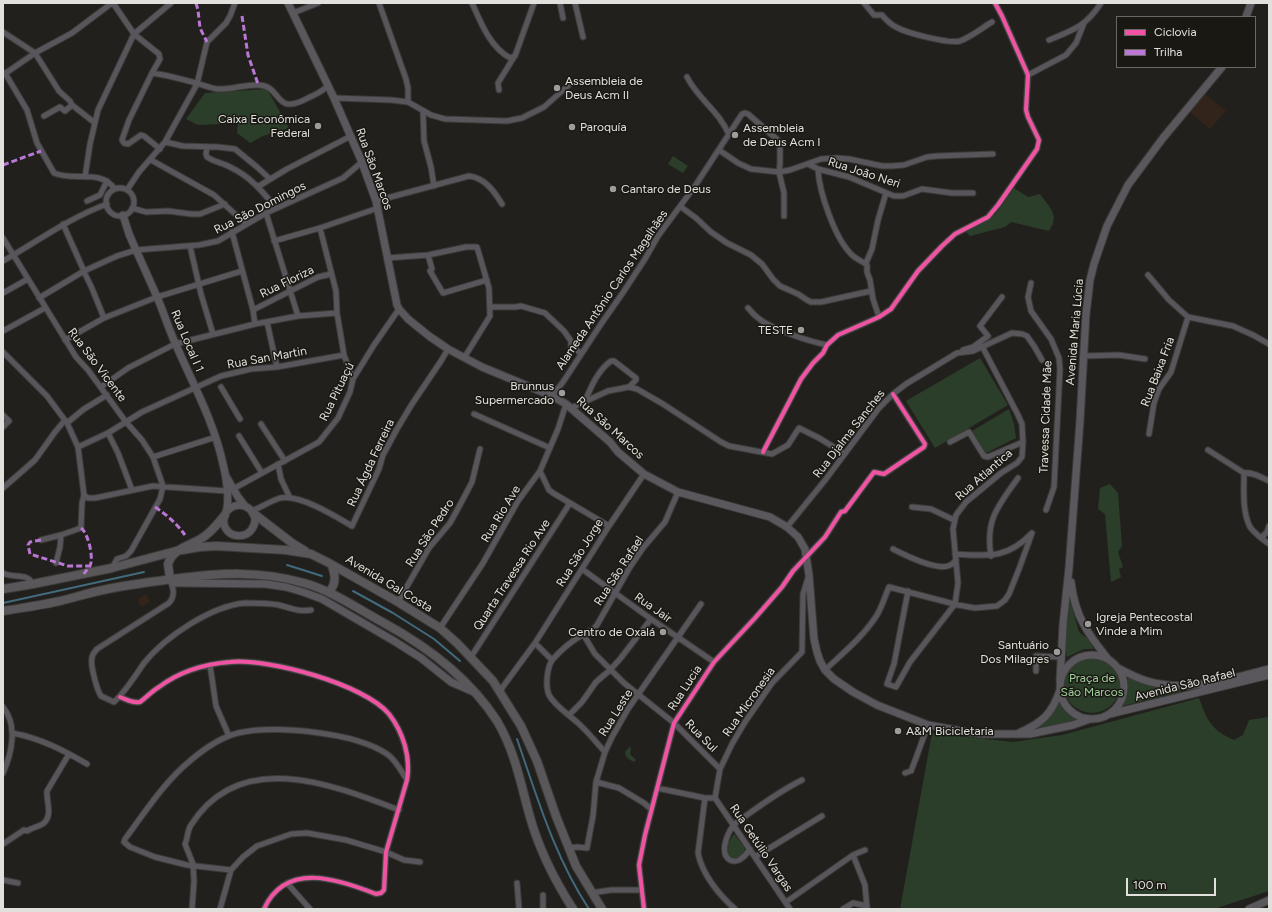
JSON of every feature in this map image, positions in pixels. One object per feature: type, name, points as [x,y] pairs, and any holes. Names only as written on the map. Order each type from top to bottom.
[{"type":"main road","name":"Rua São Marcos","points":[[288,3],[328,85],[362,162],[378,208],[387,258],[399,309],[408,319],[429,336],[464,358],[552,396],[568,406],[644,474],[678,492],[770,517],[788,527],[801,542],[807,556],[814,639],[817,652],[825,670],[842,685],[877,705],[928,724],[949,730],[983,734],[1017,734],[1041,732],[1073,726],[1090,719]]},
{"type":"main road","points":[[1246,16],[1251,3]]},
{"type":"main road","name":"Avenida Maria Lúcia","points":[[1060,681],[1061,651],[1080,421],[1086,314],[1090,280],[1099,246],[1107,226],[1128,185],[1139,169],[1221,68]]},
{"type":"main road","name":"Rua Local I 1","points":[[123,215],[126,228],[216,437],[230,490],[245,506]]},
{"type":"main road","points":[[230,490],[224,522],[226,529],[232,534],[240,536],[247,534],[255,522],[253,513]]},
{"type":"main road","points":[[311,554],[292,543],[245,506],[235,505],[210,532],[202,538],[176,551],[168,564],[170,579],[176,583],[266,584],[286,587],[315,596],[410,651],[451,682],[475,693]]},
{"type":"main road","name":"Avenida Gal Costa","points":[[3,589],[112,568],[176,551],[200,547],[216,546],[280,549],[311,554],[332,565],[398,602],[440,628],[493,680],[521,726],[531,747],[576,866],[602,909]]},
{"type":"main road","points":[[315,596],[322,596],[329,592],[333,586],[335,579],[332,565]]},
{"type":"main road","name":"Avenida Maria Lúcia","points":[[1069,568],[1072,591],[1082,623],[1089,636],[1109,660]]},
{"type":"main road","points":[[3,611],[54,602],[103,590],[209,574],[251,574],[287,578],[329,592],[427,649],[475,693],[497,722],[505,737],[512,753],[530,818],[539,843],[565,897],[574,909]]},
{"type":"main road","points":[[1096,655],[1109,660],[1116,667],[1123,681],[1124,689],[1122,698],[1118,705],[1106,715],[1090,719],[1075,714],[1068,709],[1060,690],[1060,681],[1062,674],[1076,659],[1082,656],[1096,655]]},
{"type":"main road","name":"Avenida São Rafael","points":[[1116,667],[1146,681],[1174,685],[1207,685],[1269,670]]},
{"type":"main road","name":"Avenida São Rafael","points":[[1106,715],[1269,675]]},
{"type":"main road","name":"Rua São Marcos","points":[[1017,734],[1031,728],[1046,716],[1056,701],[1060,690]]},
{"type":"main road","points":[[1249,909],[1269,900]]},
{"type":"street","points":[[115,189],[108,181],[99,178],[60,176],[54,173],[37,143],[27,110],[4,74],[35,53],[72,33],[112,3],[134,34],[159,54],[160,59],[129,120],[122,140],[124,143],[128,144],[142,135],[160,149]]},
{"type":"street","points":[[86,177],[90,144],[98,110],[134,34],[171,3]]},
{"type":"street","points":[[127,190],[139,172],[165,142],[197,84],[207,42],[226,22],[235,3]]},
{"type":"street","points":[[293,13],[318,3]]},
{"type":"street","points":[[379,3],[406,79],[408,88],[408,102]]},
{"type":"street","points":[[472,3],[480,21],[497,48],[510,58],[515,56]]},
{"type":"street","points":[[499,90],[498,83],[515,56],[534,3]]},
{"type":"street","points":[[560,3],[563,18]]},
{"type":"street","points":[[575,3],[583,37]]},
{"type":"street","points":[[864,3],[874,15],[882,15],[896,28],[927,38],[948,41],[961,40],[992,22]]},
{"type":"street","points":[[763,452],[801,379],[823,353],[827,345],[838,336],[879,318],[891,309],[918,271],[942,246],[955,234],[988,217],[1037,149],[1039,140],[1026,110],[1028,75],[995,3]]},
{"type":"street","points":[[1049,40],[1072,31],[1084,23],[1093,16],[1101,3]]},
{"type":"street","points":[[1028,75],[1066,55],[1076,43],[1084,23]]},
{"type":"street","points":[[3,32],[35,53],[56,86],[72,105],[96,123]]},
{"type":"street","points":[[152,73],[162,74],[216,89],[258,84],[268,87],[280,101],[291,105],[323,91],[328,85]]},
{"type":"street","points":[[687,77],[694,91],[725,125],[729,135]]},
{"type":"street","points":[[334,98],[408,102],[423,111],[445,119],[507,121],[522,118],[544,107],[570,84]]},
{"type":"street","points":[[44,116],[60,107],[65,111],[72,105]]},
{"type":"street","points":[[423,111],[424,141],[431,166],[434,186]]},
{"type":"street","name":"Alameda Antônio Carlos Magalhães","points":[[552,396],[563,382],[645,259],[658,236],[680,207],[742,114],[748,114],[780,142],[779,172]]},
{"type":"street","points":[[259,186],[351,136]]},
{"type":"street","points":[[165,142],[183,146],[234,149],[270,179]]},
{"type":"street","points":[[207,147],[206,154],[209,159],[229,166],[259,186],[276,208]]},
{"type":"street","points":[[719,150],[738,163],[751,169],[779,172],[822,159],[837,158],[857,160],[882,166],[892,166],[904,165],[927,157],[993,154]]},
{"type":"street","points":[[150,160],[208,190],[246,224]]},
{"type":"street","name":"Rua São Domingos","points":[[39,298],[84,272],[117,256],[136,250],[210,244],[218,241],[266,213],[343,178],[362,162]]},
{"type":"street","name":"Rua João Neri","points":[[808,164],[818,169],[853,178],[886,193],[899,197],[922,189],[952,193],[972,193]]},
{"type":"street","points":[[818,169],[827,209],[838,234],[851,255],[866,264]]},
{"type":"street","points":[[779,172],[784,193],[784,216]]},
{"type":"street","points":[[376,201],[465,177],[473,177],[487,185],[502,204]]},
{"type":"street","points":[[86,202],[100,195],[108,181]]},
{"type":"street","points":[[123,188],[127,190],[134,200],[132,208],[127,214],[123,215],[112,212],[106,204],[109,194],[115,189],[123,188]]},
{"type":"street","points":[[879,318],[866,264],[872,249],[878,220],[886,193]]},
{"type":"street","points":[[3,261],[63,224],[87,211],[106,204]]},
{"type":"street","points":[[132,208],[146,212],[168,211],[200,214],[225,204]]},
{"type":"street","points":[[680,207],[727,243],[751,255],[762,264],[780,286],[811,302],[821,302],[872,291]]},
{"type":"street","points":[[274,241],[320,228],[378,208]]},
{"type":"street","points":[[266,213],[298,316]]},
{"type":"street","points":[[63,224],[104,318]]},
{"type":"street","points":[[320,228],[336,291],[337,313],[344,355],[353,379]]},
{"type":"street","points":[[232,232],[253,310],[255,324]]},
{"type":"street","name":"Rua São Vicente","points":[[3,238],[44,308],[76,357],[101,387],[126,422],[142,440],[153,457],[163,486]]},
{"type":"street","points":[[190,246],[198,285],[213,334]]},
{"type":"street","points":[[387,258],[428,255],[466,247],[478,247],[487,280],[490,316],[464,358]]},
{"type":"street","points":[[428,255],[432,269],[430,271],[443,293],[487,280]]},
{"type":"street","points":[[65,340],[104,318],[157,297],[242,271]]},
{"type":"street","name":"Rua Floriza","points":[[253,310],[318,277],[331,274]]},
{"type":"street","points":[[1148,275],[1169,300],[1188,317],[1233,326],[1269,344]]},
{"type":"street","points":[[3,293],[28,279]]},
{"type":"street","name":"Travessa Cidade Mãe","points":[[1031,283],[1028,297],[1031,311],[1051,339],[1059,358],[1060,369],[1054,487],[1046,510]]},
{"type":"street","name":"Rua Djalma Sanches","points":[[788,527],[879,408],[893,394],[947,357],[973,347],[988,336],[980,326],[1002,297]]},
{"type":"street","points":[[490,307],[521,306],[545,313],[564,331],[571,341],[571,347],[581,353]]},
{"type":"street","points":[[3,330],[44,308]]},
{"type":"street","points":[[748,308],[756,317],[772,326],[827,345]]},
{"type":"street","name":"Rua Pituaçú","points":[[230,490],[319,442],[338,418],[350,392],[353,379],[399,309]]},
{"type":"street","points":[[101,387],[128,368],[175,344],[255,324],[298,316],[337,313]]},
{"type":"street","name":"Rua Baixa Fria","points":[[1149,434],[1154,403],[1159,389],[1171,372],[1188,317]]},
{"type":"street","points":[[267,322],[277,367]]},
{"type":"street","name":"Rua Djalma Sanches","points":[[956,353],[970,352],[1012,333],[1022,334],[1031,340],[1042,360]]},
{"type":"street","name":"Rua Atlantica","points":[[954,520],[959,509],[966,502],[1019,460],[1022,452],[1022,424],[1015,406],[982,346]]},
{"type":"street","name":"Rua Ágda Ferreira","points":[[290,498],[301,500],[352,526],[380,469],[383,455],[397,429],[448,349]]},
{"type":"street","points":[[3,352],[42,390],[56,407],[66,421],[78,447],[84,495],[82,503],[81,528],[61,536],[41,540]]},
{"type":"street","name":"Rua San Martin","points":[[78,447],[108,434],[142,412],[221,376],[236,372],[277,367],[344,355]]},
{"type":"street","points":[[1083,356],[1119,355],[1145,359]]},
{"type":"street","points":[[584,402],[592,385],[602,370],[611,361],[614,361],[636,378],[636,380],[629,387]]},
{"type":"street","points":[[221,387],[240,419]]},
{"type":"street","points":[[568,406],[584,402],[608,391],[629,387],[637,389],[663,404],[721,442],[733,446],[772,454],[788,445],[799,428],[825,441],[845,454]]},
{"type":"street","name":"Rua Lucia","points":[[644,909],[639,865],[651,809],[674,723],[714,662],[755,618],[824,537],[841,512],[845,511],[874,472],[876,471],[884,474],[924,447],[925,445],[893,394]]},
{"type":"street","points":[[3,488],[35,460],[55,432],[66,421],[106,395]]},
{"type":"street","name":"Rua Rio Ave","points":[[440,628],[483,563],[518,501],[540,471],[568,406]]},
{"type":"street","points":[[474,414],[550,448]]},
{"type":"street","points":[[3,415],[9,422],[3,426]]},
{"type":"street","points":[[261,424],[285,461]]},
{"type":"street","points":[[950,442],[967,432],[970,432],[984,456],[988,457],[1023,442]]},
{"type":"street","points":[[108,434],[118,453],[132,490]]},
{"type":"street","points":[[239,436],[262,473]]},
{"type":"street","points":[[153,457],[216,437]]},
{"type":"street","name":"Rua São Pedro","points":[[398,602],[430,548],[450,523],[461,503],[472,482],[480,449]]},
{"type":"street","points":[[1208,450],[1246,473],[1269,481]]},
{"type":"street","points":[[253,513],[280,498],[290,498],[282,479],[278,464]]},
{"type":"street","points":[[540,471],[549,490],[553,494],[609,526]]},
{"type":"street","points":[[1246,473],[1246,513],[1251,527],[1269,544]]},
{"type":"street","name":"Rua São Jorge","points":[[501,692],[502,688],[535,644],[609,526],[644,474]]},
{"type":"street","points":[[991,556],[989,536],[994,513],[1018,478]]},
{"type":"street","points":[[84,495],[88,498],[96,498],[153,486],[230,490]]},
{"type":"street","points":[[112,568],[117,559],[126,556],[131,551],[160,499],[163,486]]},
{"type":"street","name":"Rua São Rafael","points":[[552,660],[583,634],[589,633],[597,625],[639,554],[665,522],[678,492]]},
{"type":"street","name":"Quarta Travessa Rio Ave","points":[[471,657],[570,503]]},
{"type":"street","points":[[908,591],[894,664],[888,684],[897,687],[905,669],[955,604],[958,583],[952,529],[954,520],[932,509],[912,507]]},
{"type":"street","points":[[1261,538],[1267,532],[1269,526]]},
{"type":"street","points":[[825,670],[868,628],[881,608],[888,586],[975,608],[997,606],[1005,600],[1020,570],[1032,533],[1016,547],[1006,553],[991,556],[955,554]]},
{"type":"street","points":[[56,563],[61,536]]},
{"type":"street","points":[[893,549],[907,556],[935,565],[947,566],[956,560]]},
{"type":"street","name":"Rua Jair","points":[[582,569],[714,662]]},
{"type":"street","points":[[3,573],[10,576],[27,577],[33,584]]},
{"type":"street","name":"Rua Micronesia","points":[[715,798],[720,769],[732,744],[772,683],[802,652],[803,594],[809,575]]},
{"type":"street","points":[[170,579],[174,596],[169,603],[97,649],[94,653],[91,662],[98,692],[101,696],[114,702],[120,697],[154,652],[173,636],[202,617],[227,607],[250,603],[279,606],[298,611],[312,610]]},
{"type":"street","name":"Rua Leste","points":[[569,848],[587,848],[593,816],[596,782],[605,752],[619,723],[701,604]]},
{"type":"street","points":[[569,715],[582,702],[596,682],[610,670],[651,619]]},
{"type":"street","name":"Rua Sul","points":[[583,634],[595,654],[624,684],[674,723],[720,769]]},
{"type":"street","points":[[535,644],[552,660],[548,672],[548,690],[550,695],[556,704],[589,733],[605,752]]},
{"type":"street","points":[[1036,671],[1036,656],[1057,657],[1061,651]]},
{"type":"street","points":[[120,697],[129,702],[140,702],[158,687],[177,675],[210,665],[241,661],[288,669],[322,677],[338,683],[365,697],[382,708],[389,715],[398,729],[405,746],[409,771],[386,852],[385,887],[381,893],[376,894],[347,883],[327,878],[301,879],[287,883],[270,898],[264,909]]},
{"type":"street","points":[[210,665],[216,706],[229,736]]},
{"type":"street","points":[[3,707],[10,719],[12,733],[9,757],[3,772]]},
{"type":"street","points":[[905,773],[910,771],[928,724]]},
{"type":"street","points":[[231,870],[193,864],[188,865],[155,857],[125,844],[125,839],[178,772],[191,760],[229,736],[255,731],[279,730],[313,732],[332,735],[373,747],[388,755],[407,780]]},
{"type":"street","points":[[12,733],[47,742],[87,764]]},
{"type":"street","points":[[3,844],[24,830],[27,831],[33,827],[44,824],[48,816],[47,791],[69,754]]},
{"type":"street","points":[[192,909],[194,881],[193,864],[184,844],[192,823],[217,796],[225,790],[245,783],[281,778],[301,780],[349,792],[399,810]]},
{"type":"street","points":[[750,849],[738,860],[734,861],[726,856],[726,841],[733,826],[772,797],[802,780]]},
{"type":"street","points":[[596,782],[619,788],[651,809]]},
{"type":"street","points":[[657,788],[705,798],[715,798]]},
{"type":"street","points":[[705,798],[698,853],[699,859],[708,877],[734,909]]},
{"type":"street","name":"Rua Getúlio Vargas","points":[[715,798],[790,909]]},
{"type":"street","points":[[755,857],[822,816]]},
{"type":"street","points":[[220,909],[231,870],[243,857],[257,846],[282,836],[307,833],[327,836],[386,852],[404,860],[420,862]]},
{"type":"street","points":[[786,902],[853,855],[865,850]]},
{"type":"street","points":[[843,909],[853,903],[867,908],[865,885],[853,855]]},
{"type":"street","points":[[3,880],[18,883]]},
{"type":"street","points":[[287,883],[310,909]]},
{"type":"street","points":[[517,883],[519,909]]},
{"type":"street","points":[[592,893],[611,890],[641,890]]},
{"type":"street","points":[[543,894],[543,909]]},
{"type":"shaded area","points":[[1204,93],[1226,111],[1210,129],[1189,112]]},
{"type":"shaded area","points":[[146,594],[150,602],[141,607],[137,600]]},
{"type":"green space","points":[[267,89],[289,128],[263,136],[250,143],[237,133],[238,123],[198,125],[186,119],[205,93]]},
{"type":"green space","points":[[673,156],[688,166],[683,173],[668,164]]},
{"type":"green space","points":[[1014,188],[1028,197],[1040,194],[1054,216],[1054,220],[1049,231],[1011,222],[1005,227],[970,236],[966,232],[995,215]]},
{"type":"green space","points":[[980,358],[1008,405],[935,448],[906,401]]},
{"type":"green space","points":[[1009,409],[1014,424],[1016,438],[986,453],[972,431]]},
{"type":"green space","points":[[1110,484],[1118,493],[1122,546],[1118,552],[1123,567],[1119,569],[1121,577],[1111,582],[1105,514],[1098,509],[1100,488]]},
{"type":"green space","points":[[1070,600],[1079,632],[1088,639],[1094,649],[1084,649],[1067,657],[1065,646]]},
{"type":"green space","name":"Praça de São Marcos","points":[[1087,657],[1097,657],[1112,665],[1118,674],[1120,685],[1118,696],[1112,705],[1097,713],[1087,713],[1076,708],[1069,701],[1064,690],[1064,680],[1069,669],[1076,662]]},
{"type":"green space","points":[[1128,677],[1153,686],[1179,690],[1181,692],[1122,706],[1127,695]]},
{"type":"green space","points":[[1199,698],[1211,724],[1220,732],[1234,740],[1243,735],[1249,720],[1269,717],[1269,891],[1214,909],[900,909],[932,733],[1013,742],[1062,735]]},
{"type":"green space","points":[[1060,700],[1069,712],[1082,720],[1034,729]]},
{"type":"green space","points":[[630,746],[630,754],[636,760],[634,762],[625,754]]},
{"type":"green space","points":[[734,834],[745,848],[743,854],[739,858],[735,859],[728,855],[727,850]]},
{"type":"waterway","points":[[287,565],[322,576]]},
{"type":"waterway","points":[[3,603],[144,572]]},
{"type":"waterway","points":[[353,591],[393,613],[434,639],[460,661]]},
{"type":"waterway","points":[[517,739],[548,827],[566,869],[589,909]]},
{"type":"marked path","points":[[196,3],[200,28],[207,42]]},
{"type":"marked path","points":[[242,16],[248,55],[258,84]]},
{"type":"marked path","points":[[3,165],[41,151]]},
{"type":"marked path","points":[[155,507],[171,520],[185,535]]},
{"type":"marked path","points":[[81,528],[86,535],[91,551],[90,566],[84,574]]},
{"type":"marked path","points":[[41,540],[30,542],[28,545],[30,554],[68,566],[90,566]]},
{"type":"cycle path","points":[[763,452],[801,379],[823,353],[827,345],[838,335],[879,317],[891,309],[918,271],[942,246],[955,234],[988,217],[1037,149],[1039,140],[1026,110],[1028,75],[995,3]]},
{"type":"cycle path","points":[[644,909],[639,865],[645,835],[674,723],[714,662],[755,618],[782,587],[793,571],[825,537],[841,512],[845,511],[874,472],[884,474],[924,447],[925,444],[893,394]]},
{"type":"cycle path","points":[[120,697],[132,702],[140,702],[154,690],[184,673],[221,663],[247,662],[267,664],[290,669],[338,683],[377,703],[394,721],[405,745],[408,771],[407,780],[386,852],[384,890],[381,893],[376,894],[330,879],[299,879],[285,884],[274,894],[264,909]]},
{"type":"place","name":"Assembleia de Deus Acm II","points":[[557,88]]},
{"type":"place","name":"Caixa Econômica Federal","points":[[318,126]]},
{"type":"place","name":"Paroquía","points":[[572,127]]},
{"type":"place","name":"Assembleia de Deus Acm I","points":[[735,135]]},
{"type":"place","name":"Cantaro de Deus","points":[[613,189]]},
{"type":"place","name":"TESTE","points":[[801,330]]},
{"type":"place","name":"Brunnus Supermercado","points":[[562,393]]},
{"type":"place","name":"Igreja Pentecostal Vinde a Mim","points":[[1088,624]]},
{"type":"place","name":"Centro de Oxalá","points":[[663,632]]},
{"type":"place","name":"Santuário Dos Milagres","points":[[1057,652]]},
{"type":"place","name":"A&M Bicicletaria","points":[[898,731]]}]
